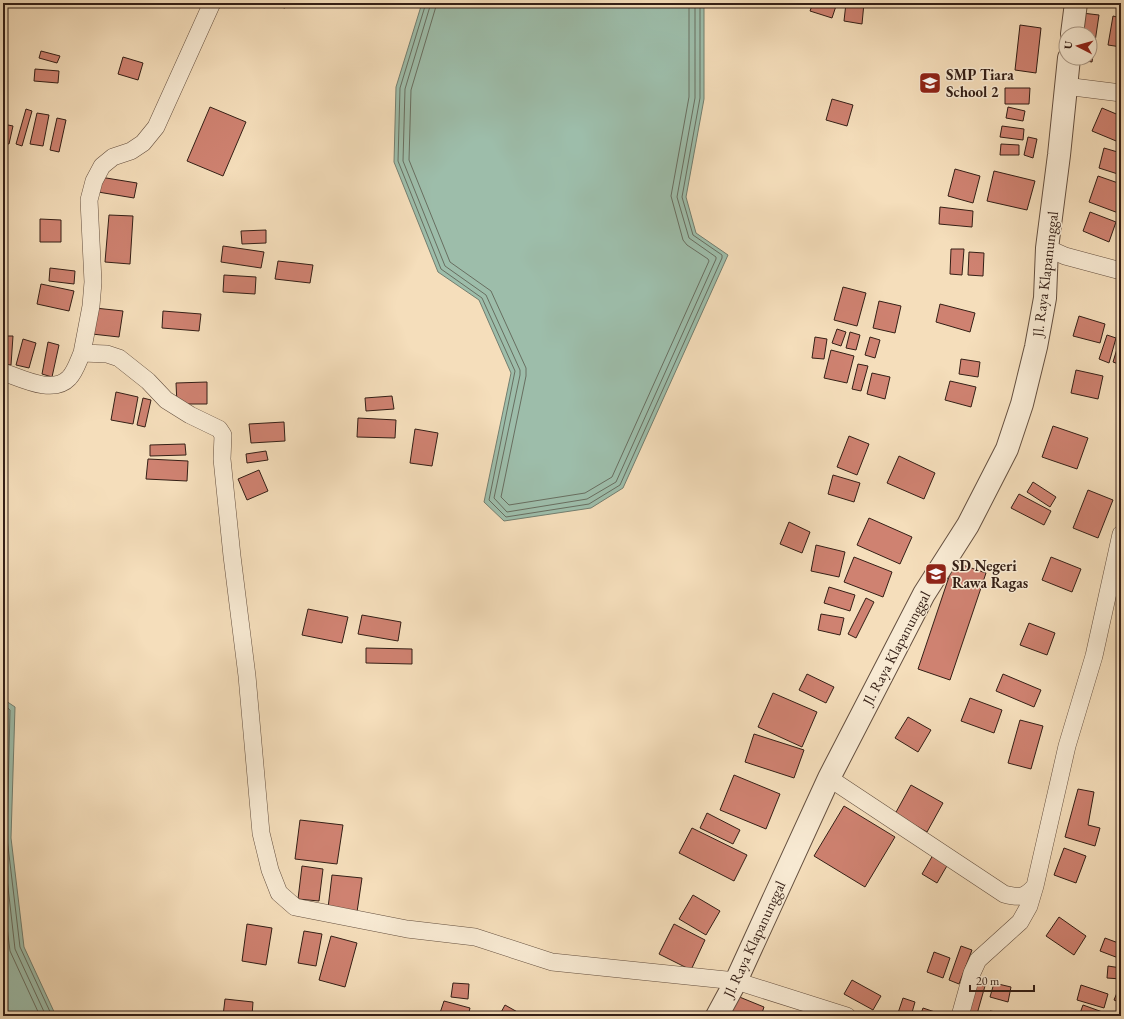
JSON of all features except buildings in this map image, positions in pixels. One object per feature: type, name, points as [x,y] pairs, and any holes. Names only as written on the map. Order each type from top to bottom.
[{"type":"street","points":[[3,372],[45,386],[63,383],[69,378],[76,366],[82,353],[91,306],[93,282],[89,200],[94,181],[102,166],[113,157],[131,151],[143,143],[156,127],[212,3]]},
{"type":"street","points":[[1073,26],[1076,3]]},
{"type":"street","name":"Jl. Raya Klapanunggal","points":[[717,1016],[736,981],[828,778],[924,594],[968,525],[1007,449],[1022,404],[1036,347],[1045,298],[1047,248],[1059,155],[1067,66]]},
{"type":"street","points":[[1065,86],[1121,93]]},
{"type":"street","points":[[1047,248],[1065,256],[1121,271]]},
{"type":"street","points":[[82,353],[107,354],[119,358],[148,381],[166,400],[190,415],[219,429],[223,435],[223,466],[247,676],[261,833],[270,870],[279,893],[295,907],[407,929],[475,937],[552,962],[736,981],[847,1016]]},
{"type":"street","points":[[960,1016],[972,973],[978,960],[1020,922],[1029,906],[1035,886],[1067,746],[1094,656],[1121,534]]},
{"type":"street","points":[[828,778],[1004,894],[1012,896],[1028,894],[1035,886]]},
{"type":"water","points":[[422,3],[704,3],[704,99],[686,197],[696,233],[728,255],[623,488],[591,508],[504,521],[484,502],[511,373],[479,300],[438,272],[394,162],[396,87]]},
{"type":"water","points":[[3,699],[15,707],[11,838],[24,947],[56,1016],[3,1016]]},
{"type":"place","name":"SMP Tiara School 2","points":[[930,83]]},
{"type":"place","name":"SD Negeri Rawa Ragas","points":[[936,574]]}]
